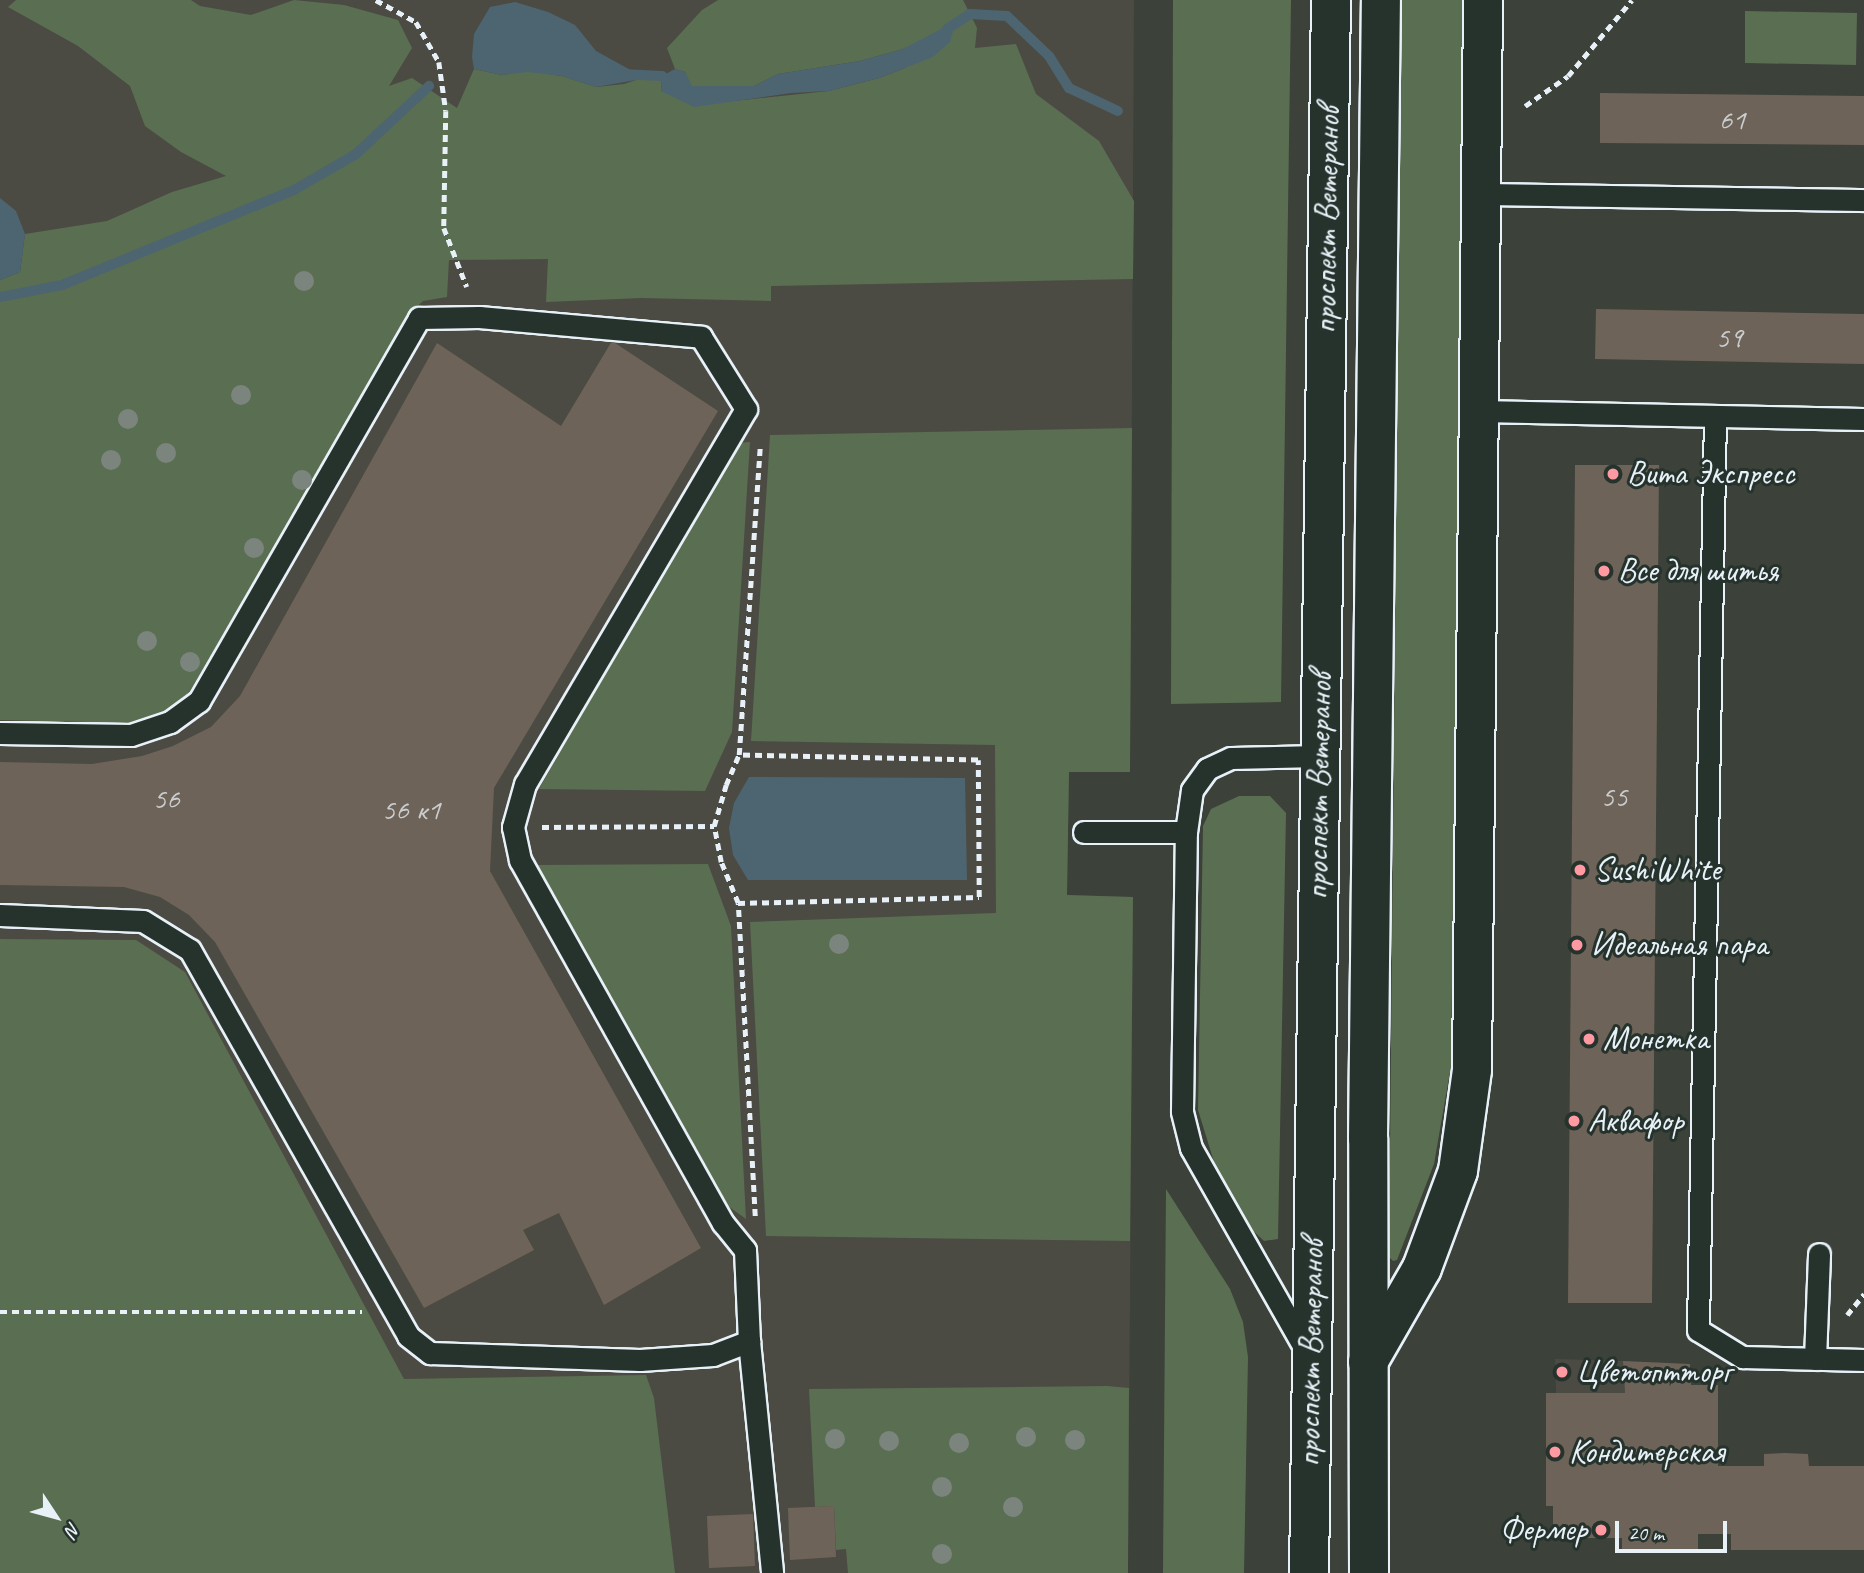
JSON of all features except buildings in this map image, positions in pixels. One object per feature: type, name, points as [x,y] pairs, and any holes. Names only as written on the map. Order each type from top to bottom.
[{"type":"main road","name":"проспект Ветеранов","points":[[1309,1573],[1331,0]]},
{"type":"main road","name":"проспект Ветеранов","points":[[1369,1573],[1368,1362],[1381,0]]},
{"type":"main road","points":[[1368,1362],[1422,1268],[1458,1171],[1472,1070],[1483,0]]},
{"type":"lane","points":[[1481,194],[1864,201]]},
{"type":"lane","points":[[0,733],[131,735],[170,722],[199,701],[419,318],[479,317],[701,337],[746,409],[525,784],[513,827],[520,860],[723,1223],[745,1250],[749,1341],[772,1573]]},
{"type":"lane","points":[[1479,411],[1864,419]]},
{"type":"lane","points":[[1715,416],[1698,1330],[1742,1357],[1864,1360]]},
{"type":"lane","points":[[1311,1359],[1191,1148],[1182,1111],[1186,832],[1192,790],[1207,769],[1230,758],[1319,756]]},
{"type":"lane","points":[[1084,832],[1186,832]]},
{"type":"lane","points":[[0,915],[143,921],[190,950],[408,1336],[430,1353],[640,1360],[713,1355],[749,1341]]},
{"type":"lane","points":[[1815,1359],[1819,1254]]},
{"type":"path","points":[[376,0],[416,22],[439,62],[446,111],[444,228],[479,317]]},
{"type":"path","points":[[1525,106],[1568,76],[1632,0]]},
{"type":"path","points":[[745,1250],[755,1221],[738,903],[721,862],[714,826],[726,785],[739,755],[761,438],[746,409]]},
{"type":"path","points":[[738,903],[979,897],[978,760],[739,755]]},
{"type":"path","points":[[513,827],[714,826]]},
{"type":"path","points":[[0,1312],[394,1311]]},
{"type":"shaded area","points":[[0,0],[1134,0],[1130,772],[1069,772],[1067,895],[1133,897],[1128,1573],[0,1573]]},
{"type":"shaded area","name":"Цветоптторг","points":[[1555,1359],[1623,1361],[1625,1393],[1556,1393]]},
{"type":"green space","points":[[16,0],[191,0],[200,6],[251,15],[294,0],[344,5],[398,20],[412,48],[389,86],[412,78],[457,108],[474,69],[502,75],[528,71],[562,76],[596,87],[636,80],[636,73],[662,76],[661,91],[714,103],[829,91],[905,68],[933,36],[903,49],[860,61],[778,74],[754,86],[691,86],[685,72],[675,69],[667,48],[702,10],[718,0],[963,0],[977,28],[975,48],[1016,44],[1036,94],[1099,141],[1134,201],[1133,279],[771,286],[771,301],[641,298],[546,302],[548,259],[449,260],[447,297],[423,301],[413,310],[188,694],[162,712],[128,723],[0,720],[0,280],[20,272],[25,234],[107,221],[172,192],[226,176],[181,152],[145,126],[130,86],[78,46],[8,7]]},
{"type":"green space","points":[[1173,0],[1291,0],[1281,702],[1171,704]]},
{"type":"green space","points":[[1401,0],[1464,0],[1451,1066],[1434,1164],[1397,1260],[1393,1261],[1389,1257]]},
{"type":"green space","points":[[1745,11],[1857,13],[1856,65],[1745,63]]},
{"type":"green space","points":[[1132,428],[1130,772],[1069,772],[1067,895],[1133,897],[1130,1241],[766,1236],[750,922],[996,913],[995,745],[751,741],[770,435]]},
{"type":"green space","points":[[750,442],[732,732],[705,791],[539,789],[738,443]]},
{"type":"green space","points":[[1239,796],[1270,796],[1286,813],[1278,1239],[1264,1241],[1248,1226],[1214,1162],[1198,1110],[1203,826],[1211,809]]},
{"type":"green space","points":[[708,864],[731,926],[746,1219],[728,1206],[537,865]]},
{"type":"green space","points":[[0,939],[136,940],[185,972],[404,1379],[646,1375],[654,1398],[675,1573],[0,1573]]},
{"type":"green space","points":[[1166,1189],[1230,1289],[1243,1322],[1248,1357],[1244,1573],[1163,1573]]},
{"type":"green space","points":[[1129,1388],[1128,1573],[848,1573],[846,1549],[836,1550],[834,1506],[815,1507],[809,1389]]},
{"type":"water","points":[[515,2],[548,12],[575,25],[596,51],[636,73],[636,80],[596,87],[562,76],[528,72],[502,75],[474,69],[474,34],[490,7]]},
{"type":"water","points":[[956,21],[950,42],[933,57],[879,78],[829,91],[791,93],[694,107],[661,91],[662,76],[675,69],[685,72],[692,86],[754,86],[778,74],[860,61],[903,49]]},
{"type":"water","points":[[0,198],[16,211],[25,234],[20,272],[0,280]]},
{"type":"water","points":[[749,777],[965,778],[967,880],[748,880],[733,855],[729,828],[734,803]]},
{"type":"waterway","points":[[947,29],[970,14],[1007,16],[1049,56],[1069,88],[1118,111]]},
{"type":"waterway","points":[[622,74],[662,76],[672,85]]},
{"type":"waterway","points":[[0,297],[62,285],[294,190],[356,154],[429,86]]},
{"type":"place","name":"Вита Экспресс","points":[[1613,474]]},
{"type":"place","name":"Все для шитья","points":[[1604,571]]},
{"type":"place","name":"SushiWhite","points":[[1580,870]]},
{"type":"place","name":"Идеальная пара","points":[[1577,945]]},
{"type":"place","name":"Монетка","points":[[1589,1039]]},
{"type":"place","name":"Аквафор","points":[[1574,1121]]},
{"type":"place","name":"Цветоптторг","points":[[1562,1372]]},
{"type":"place","name":"Кондитерская","points":[[1555,1452]]},
{"type":"place","name":"Фермер","points":[[1601,1530]]}]
